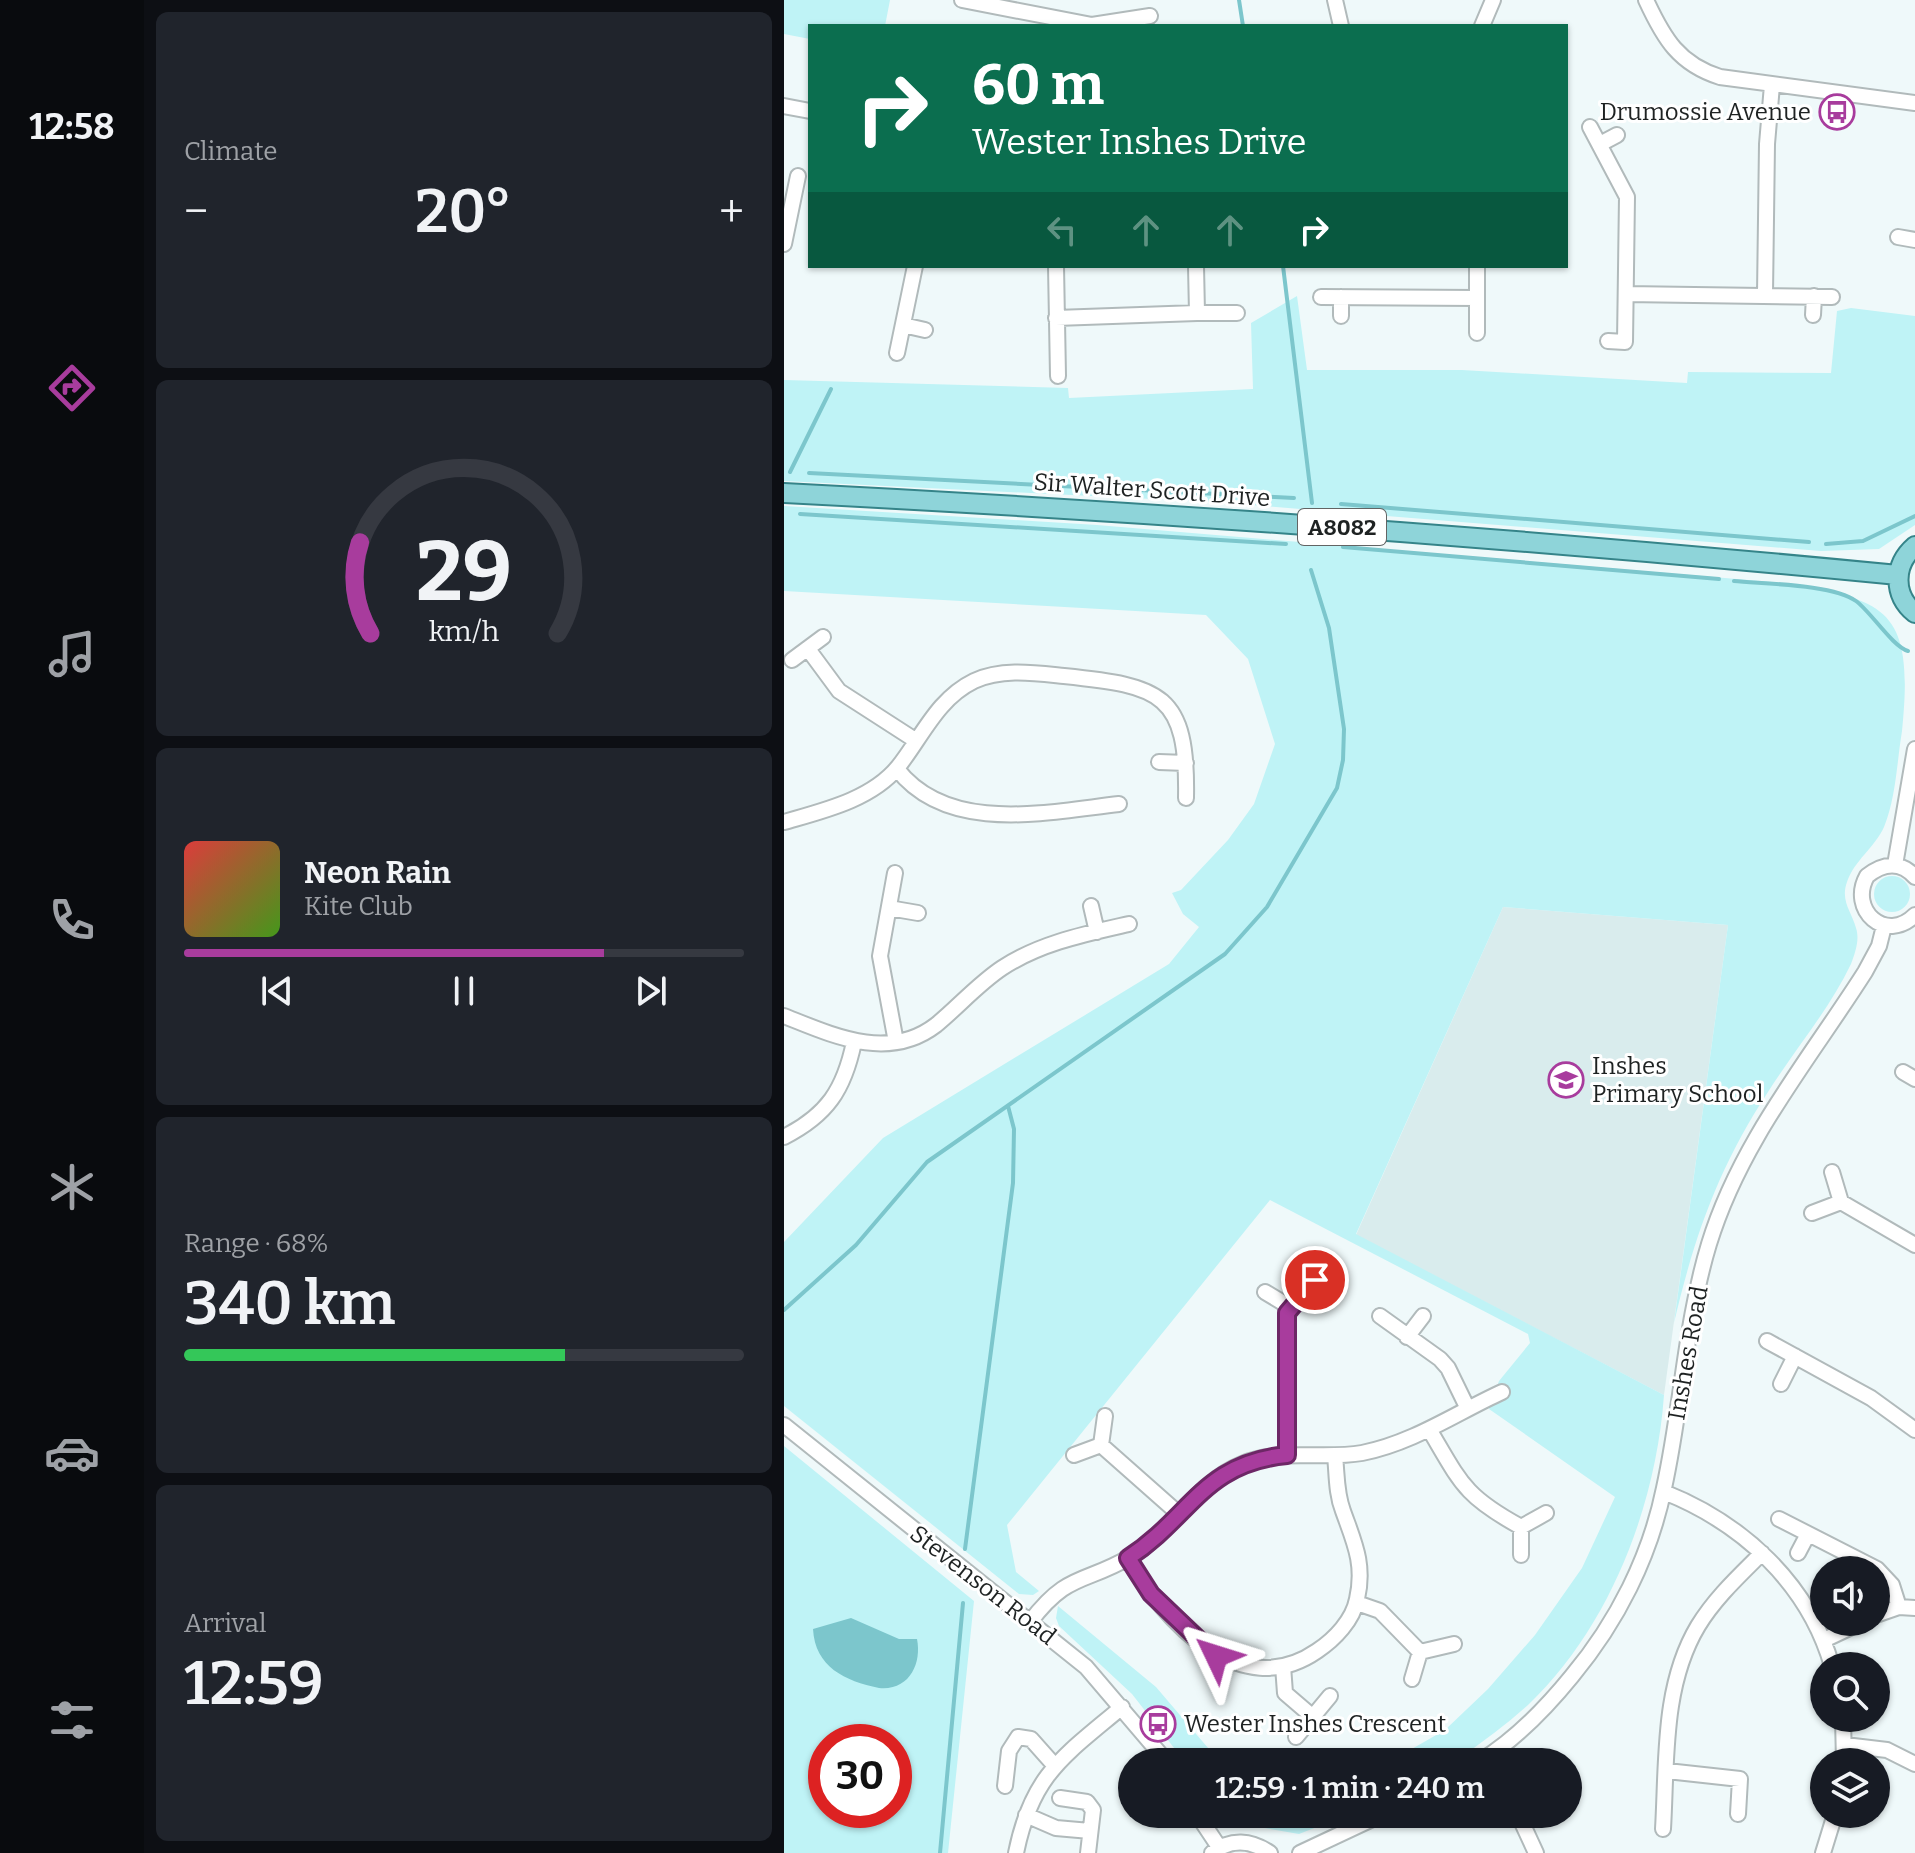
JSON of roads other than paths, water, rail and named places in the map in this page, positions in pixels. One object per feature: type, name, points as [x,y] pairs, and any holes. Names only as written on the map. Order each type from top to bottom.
[{"type":"main road","name":"Sir Walter Scott Drive","points":[[784,493],[1248,520],[1674,553],[1898,575]]},
{"type":"main road","points":[[1915,546],[1901,563],[1898,575],[1904,601],[1915,613]]},
{"type":"street","points":[[962,0],[1087,24]]},
{"type":"street","points":[[1106,24],[1150,21],[1147,0]]},
{"type":"street","points":[[1335,0],[1341,24]]},
{"type":"street","points":[[1483,24],[1493,0]]},
{"type":"street","points":[[1646,0],[1666,41],[1681,59],[1720,77],[1915,103]]},
{"type":"street","points":[[1765,294],[1767,144],[1772,85]]},
{"type":"street","points":[[784,106],[808,111]]},
{"type":"street","points":[[1590,127],[1627,197],[1625,342],[1608,341]]},
{"type":"street","points":[[1600,144],[1617,135]]},
{"type":"street","points":[[784,244],[788,199],[798,176]]},
{"type":"street","points":[[1898,237],[1915,240]]},
{"type":"street","points":[[897,353],[915,268]]},
{"type":"street","points":[[1056,268],[1058,376]]},
{"type":"street","points":[[1196,268],[1197,313]]},
{"type":"street","points":[[1477,268],[1477,333]]},
{"type":"street","points":[[1626,294],[1832,297]]},
{"type":"street","points":[[1813,315],[1814,296]]},
{"type":"street","points":[[1321,297],[1477,298]]},
{"type":"street","points":[[1341,297],[1341,316]]},
{"type":"street","points":[[1056,318],[1237,313]]},
{"type":"street","points":[[903,325],[925,330]]},
{"type":"street","points":[[792,660],[823,637]]},
{"type":"street","points":[[808,649],[839,691],[915,740]]},
{"type":"street","points":[[784,822],[850,801],[869,791],[897,769],[935,713],[975,680],[1027,671],[1140,686],[1171,710],[1186,745],[1186,798]]},
{"type":"street","points":[[1895,865],[1915,749]]},
{"type":"street","points":[[1159,762],[1186,763]]},
{"type":"street","points":[[897,769],[908,784],[947,805],[992,813],[1019,815],[1119,804]]},
{"type":"street","points":[[1915,877],[1895,865],[1875,869],[1862,885],[1861,906],[1867,915],[1884,926],[1902,925],[1915,915]]},
{"type":"street","points":[[895,873],[881,968],[896,1042]]},
{"type":"street","points":[[1091,906],[1097,932]]},
{"type":"street","points":[[889,908],[918,913]]},
{"type":"street","points":[[784,1016],[854,1042],[896,1042],[932,1028],[999,970],[1025,954],[1129,924]]},
{"type":"street","name":"Inshes Road","points":[[1496,1748],[1547,1706],[1596,1647],[1635,1580],[1664,1492],[1692,1310],[1709,1242],[1754,1139],[1865,972],[1879,946],[1884,926]]},
{"type":"street","points":[[784,1137],[817,1118],[830,1105],[854,1042]]},
{"type":"street","points":[[1832,1172],[1841,1202],[1915,1245]]},
{"type":"street","points":[[1812,1213],[1841,1202]]},
{"type":"street","points":[[1287,1455],[1285,1338],[1290,1307],[1315,1280]]},
{"type":"street","points":[[1265,1292],[1290,1307]]},
{"type":"street","points":[[1380,1316],[1448,1368],[1467,1407]]},
{"type":"street","points":[[1407,1337],[1423,1316]]},
{"type":"street","points":[[1767,1341],[1871,1398],[1915,1430]]},
{"type":"street","points":[[1781,1384],[1795,1356]]},
{"type":"street","points":[[1030,1622],[1058,1590],[1128,1558],[1158,1539],[1179,1514],[1221,1475],[1263,1457],[1335,1456],[1382,1448],[1429,1429],[1467,1407],[1502,1392]]},
{"type":"street","points":[[1101,1445],[1105,1416]]},
{"type":"street","name":"Stevenson Road","points":[[784,1425],[876,1503],[1086,1667],[1156,1748]]},
{"type":"street","points":[[1429,1429],[1462,1485],[1476,1501],[1521,1527]]},
{"type":"street","points":[[1101,1445],[1179,1514]]},
{"type":"street","points":[[1074,1455],[1101,1445]]},
{"type":"street","points":[[1128,1558],[1151,1594],[1216,1656],[1235,1664],[1263,1669],[1309,1657],[1343,1628],[1357,1603],[1360,1555],[1338,1493],[1335,1456]]},
{"type":"street","points":[[1664,1492],[1721,1519],[1762,1553],[1788,1580],[1824,1640],[1828,1652]]},
{"type":"street","points":[[1521,1527],[1546,1513]]},
{"type":"street","points":[[1779,1519],[1877,1569],[1892,1585],[1899,1607]]},
{"type":"street","points":[[1521,1527],[1521,1555]]},
{"type":"street","points":[[1798,1553],[1808,1534]]},
{"type":"street","points":[[1663,1829],[1673,1692],[1683,1656],[1716,1601],[1762,1553]]},
{"type":"street","points":[[1357,1603],[1380,1611],[1420,1652]]},
{"type":"street","points":[[1890,1610],[1915,1608]]},
{"type":"street","points":[[1824,1640],[1832,1636]]},
{"type":"street","points":[[1420,1652],[1454,1644]]},
{"type":"street","points":[[1412,1679],[1420,1652]]},
{"type":"street","points":[[1283,1666],[1285,1693],[1313,1717]]},
{"type":"street","points":[[1296,1737],[1330,1696]]},
{"type":"street","points":[[1016,1853],[1026,1815],[1043,1777],[1122,1707]]},
{"type":"street","points":[[1844,1732],[1845,1748]]},
{"type":"street","points":[[1005,1786],[1009,1751],[1018,1737],[1031,1739],[1055,1766]]},
{"type":"street","points":[[1845,1745],[1887,1750],[1915,1764]]},
{"type":"street","points":[[1667,1771],[1740,1779],[1738,1814]]},
{"type":"street","points":[[1060,1798],[1087,1802],[1093,1810],[1088,1853]]},
{"type":"street","points":[[1026,1815],[1056,1828],[1090,1831]]},
{"type":"street","points":[[1204,1828],[1216,1850],[1246,1842],[1270,1853]]},
{"type":"street","points":[[1300,1853],[1353,1828]]},
{"type":"street","points":[[1524,1828],[1536,1853]]},
{"type":"street","points":[[1823,1853],[1831,1828]]},
{"type":"waterway","points":[[1239,0],[1243,24]]},
{"type":"waterway","points":[[1283,268],[1312,503]]},
{"type":"waterway","points":[[790,472],[831,389]]},
{"type":"waterway","points":[[809,473],[1294,498]]},
{"type":"waterway","points":[[1341,504],[1809,542]]},
{"type":"waterway","points":[[800,514],[1286,544]]},
{"type":"waterway","points":[[1826,544],[1863,541],[1915,516]]},
{"type":"waterway","points":[[1343,547],[1719,579]]},
{"type":"waterway","points":[[784,1310],[856,1245],[927,1162],[1225,954],[1267,907],[1337,788],[1343,760],[1344,729],[1329,628],[1311,570]]},
{"type":"waterway","points":[[1734,581],[1815,588],[1845,595],[1862,606],[1896,643],[1908,651]]},
{"type":"waterway","points":[[965,1549],[1013,1183],[1014,1129],[1008,1106]]},
{"type":"waterway","points":[[940,1853],[963,1603]]},
{"type":"place","name":"Drumossie Avenue","points":[[1837,112]]},
{"type":"place","name":"Inshes Primary School","points":[[1566,1080]]},
{"type":"place","name":"Wester Inshes Crescent","points":[[1158,1724]]}]
